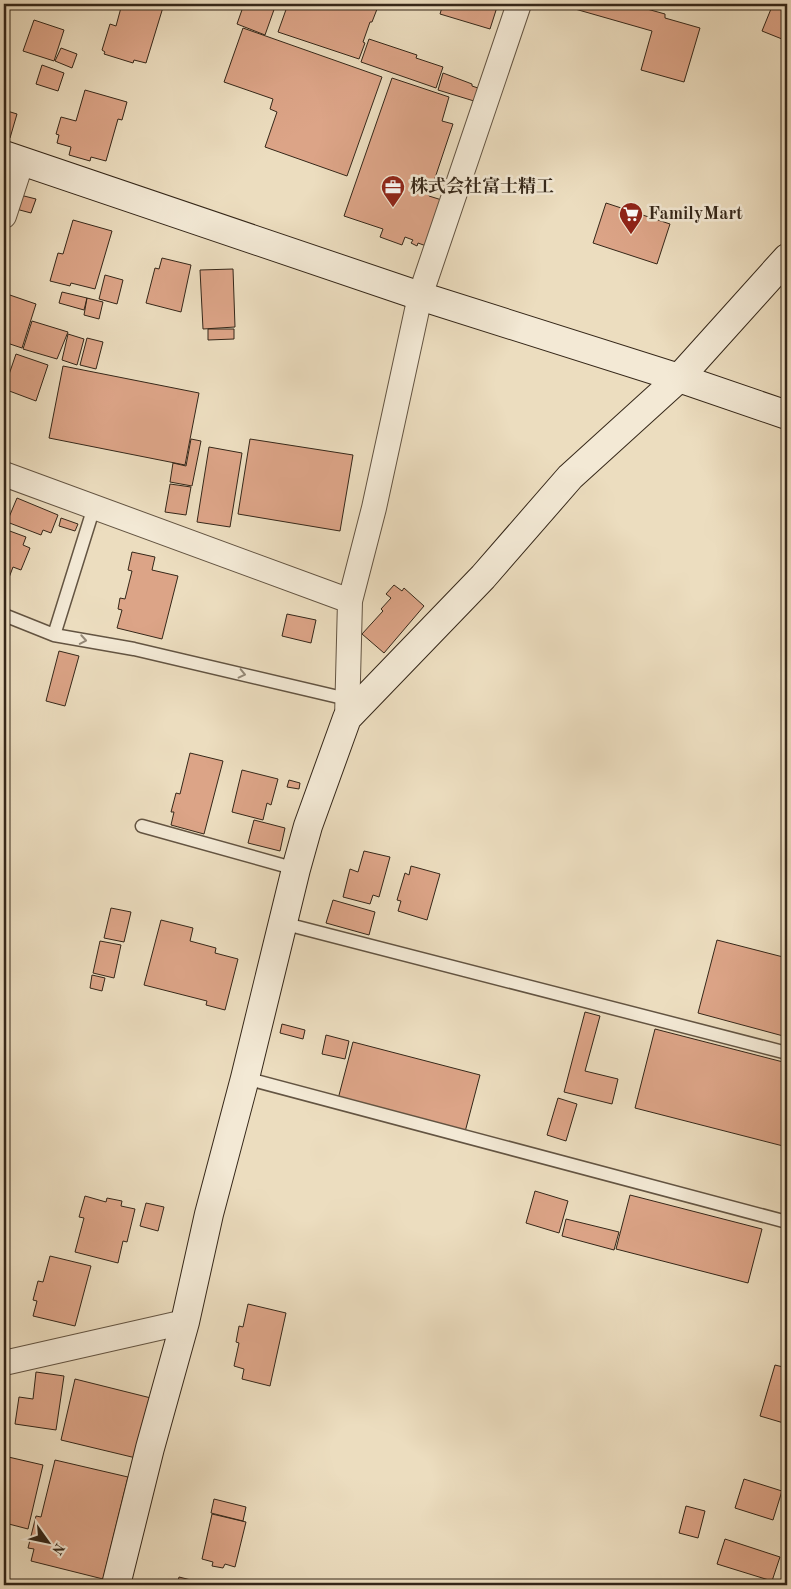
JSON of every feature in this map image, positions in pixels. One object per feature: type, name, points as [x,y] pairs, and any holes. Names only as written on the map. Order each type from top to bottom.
[{"type":"street","points":[[116,1585],[150,1448],[185,1322],[207,1223],[296,869],[308,826],[347,709],[350,600],[374,508],[420,296],[519,4]]},
{"type":"street","points":[[4,216],[13,158],[420,296],[679,378],[787,415]]},
{"type":"street","points":[[347,709],[483,577],[570,477],[679,378],[787,258]]},
{"type":"street","points":[[4,474],[350,600]]},
{"type":"street","points":[[4,1363],[185,1322]]},
{"type":"lane","points":[[54,635],[94,507]]},
{"type":"lane","points":[[4,615],[54,635],[134,649],[347,709]]},
{"type":"lane","points":[[142,826],[296,869]]},
{"type":"lane","points":[[282,923],[787,1053]]},
{"type":"lane","points":[[245,1078],[787,1222]]},
{"type":"building","points":[[122,4],[164,4],[146,63],[134,60],[133,63],[104,54],[105,52],[102,50],[110,24],[116,26]]},
{"type":"building","points":[[244,4],[276,4],[265,35],[237,24]]},
{"type":"building","points":[[288,4],[379,4],[372,22],[370,22],[359,59],[278,32]]},
{"type":"building","points":[[443,4],[498,4],[490,29],[440,14]]},
{"type":"building","points":[[569,4],[629,4],[665,14],[665,18],[700,28],[684,82],[641,70],[652,31],[568,7]]},
{"type":"building","points":[[773,4],[787,4],[787,41],[762,31]]},
{"type":"building","points":[[34,20],[64,30],[54,61],[23,51]]},
{"type":"building","points":[[243,28],[382,77],[347,176],[265,147],[277,112],[270,109],[273,99],[224,82]]},
{"type":"building","points":[[369,39],[417,55],[416,58],[443,67],[436,88],[361,62]]},
{"type":"building","points":[[61,48],[77,54],[72,68],[55,61]]},
{"type":"building","points":[[42,65],[64,73],[58,91],[36,84]]},
{"type":"building","points":[[443,73],[478,88],[474,101],[438,90]]},
{"type":"building","points":[[392,78],[449,97],[442,121],[453,124],[429,196],[445,201],[429,247],[418,243],[417,246],[411,243],[413,240],[405,237],[402,245],[380,237],[383,229],[344,216]]},
{"type":"building","points":[[85,90],[127,102],[122,120],[118,119],[106,161],[91,157],[90,161],[69,155],[71,147],[57,143],[59,135],[56,134],[61,117],[76,121]]},
{"type":"building","points":[[4,110],[17,114],[10,138],[4,136]]},
{"type":"building","points":[[20,195],[36,199],[31,213],[16,209]]},
{"type":"building","points":[[606,203],[670,224],[657,264],[593,243]]},
{"type":"building","points":[[73,220],[112,231],[95,289],[71,283],[70,286],[50,281],[58,253],[63,254]]},
{"type":"building","points":[[162,258],[191,265],[181,312],[146,303],[155,268],[159,269]]},
{"type":"building","points":[[233,269],[235,327],[203,329],[200,270]]},
{"type":"building","points":[[105,275],[123,280],[117,304],[99,299]]},
{"type":"building","points":[[62,292],[87,298],[84,310],[59,303]]},
{"type":"building","points":[[4,293],[36,304],[22,348],[4,342]]},
{"type":"building","points":[[87,298],[103,302],[99,319],[84,315]]},
{"type":"building","points":[[32,321],[68,332],[57,359],[23,349]]},
{"type":"building","points":[[208,329],[234,329],[234,339],[208,340]]},
{"type":"building","points":[[68,334],[84,339],[77,365],[62,360]]},
{"type":"building","points":[[87,338],[103,342],[96,369],[80,365]]},
{"type":"building","points":[[16,354],[48,365],[36,401],[4,389]]},
{"type":"building","points":[[63,366],[199,393],[185,465],[49,438]]},
{"type":"building","points":[[191,439],[201,441],[192,486],[170,482],[173,463],[186,466]]},
{"type":"building","points":[[250,439],[353,455],[340,531],[238,514]]},
{"type":"building","points":[[209,447],[242,453],[230,527],[197,522]]},
{"type":"building","points":[[170,484],[191,487],[186,515],[165,512]]},
{"type":"building","points":[[17,498],[58,515],[51,533],[43,530],[41,535],[7,522]]},
{"type":"building","points":[[61,518],[78,524],[75,531],[59,526]]},
{"type":"building","points":[[7,530],[26,537],[23,545],[30,548],[21,570],[13,567],[4,591],[4,537]]},
{"type":"building","points":[[132,552],[155,557],[152,570],[178,576],[162,639],[117,628],[122,610],[118,609],[120,598],[125,599],[132,571],[128,570]]},
{"type":"building","points":[[394,585],[402,591],[404,588],[424,606],[384,653],[362,634],[383,611],[381,609],[391,598],[386,594]]},
{"type":"building","points":[[287,614],[316,620],[311,643],[282,636]]},
{"type":"building","points":[[59,651],[79,656],[65,706],[46,701]]},
{"type":"building","points":[[190,753],[223,761],[204,834],[171,825],[174,812],[171,812],[176,793],[180,794]]},
{"type":"building","points":[[242,770],[278,779],[271,805],[267,803],[263,820],[232,812]]},
{"type":"building","points":[[289,780],[300,783],[299,789],[287,787]]},
{"type":"building","points":[[254,820],[285,828],[280,851],[248,843]]},
{"type":"building","points":[[364,851],[390,857],[379,897],[373,895],[370,904],[343,897],[350,869],[358,872]]},
{"type":"building","points":[[411,866],[440,874],[427,920],[398,911],[401,901],[397,900],[405,873],[409,875]]},
{"type":"building","points":[[333,900],[375,912],[369,935],[326,923]]},
{"type":"building","points":[[111,908],[131,912],[124,942],[104,938]]},
{"type":"building","points":[[161,920],[193,928],[190,941],[216,948],[215,953],[238,959],[225,1010],[206,1005],[207,1001],[144,985]]},
{"type":"building","points":[[717,940],[787,958],[787,1037],[698,1013]]},
{"type":"building","points":[[100,941],[121,945],[114,978],[93,973]]},
{"type":"building","points":[[92,975],[105,978],[102,991],[90,988]]},
{"type":"building","points":[[585,1012],[600,1016],[585,1071],[618,1079],[612,1104],[564,1092]]},
{"type":"building","points":[[282,1024],[305,1030],[303,1039],[280,1033]]},
{"type":"building","points":[[655,1029],[787,1063],[787,1147],[635,1108]]},
{"type":"building","points":[[326,1035],[349,1041],[345,1059],[322,1054]]},
{"type":"building","points":[[353,1042],[480,1075],[465,1132],[338,1099]]},
{"type":"building","points":[[558,1098],[577,1104],[566,1141],[547,1135]]},
{"type":"building","points":[[535,1191],[568,1201],[559,1233],[526,1223]]},
{"type":"building","points":[[630,1195],[762,1229],[748,1283],[616,1249]]},
{"type":"building","points":[[85,1196],[106,1202],[107,1198],[122,1201],[121,1206],[135,1209],[127,1242],[123,1241],[118,1263],[75,1252],[84,1218],[79,1217]]},
{"type":"building","points":[[146,1203],[164,1207],[158,1231],[140,1226]]},
{"type":"building","points":[[566,1219],[619,1232],[614,1250],[562,1236]]},
{"type":"building","points":[[50,1256],[91,1266],[75,1326],[33,1316],[37,1301],[33,1300],[38,1281],[43,1282]]},
{"type":"building","points":[[248,1304],[286,1313],[270,1386],[242,1379],[244,1369],[234,1366],[239,1343],[236,1342],[239,1326],[243,1327]]},
{"type":"building","points":[[775,1365],[787,1368],[787,1424],[760,1416]]},
{"type":"building","points":[[36,1372],[64,1376],[56,1430],[15,1424],[19,1397],[33,1399]]},
{"type":"building","points":[[75,1379],[151,1398],[136,1458],[61,1440]]},
{"type":"building","points":[[4,1456],[43,1465],[28,1529],[5,1523],[7,1518],[4,1517]]},
{"type":"building","points":[[55,1460],[128,1477],[103,1579],[31,1561],[34,1549],[28,1548],[36,1516],[41,1517]]},
{"type":"building","points":[[744,1479],[782,1491],[773,1520],[735,1508]]},
{"type":"building","points":[[214,1499],[246,1507],[243,1521],[211,1513]]},
{"type":"building","points":[[686,1506],[705,1511],[698,1538],[679,1533]]},
{"type":"building","points":[[212,1514],[246,1522],[235,1567],[225,1564],[223,1568],[212,1566],[213,1562],[202,1559]]},
{"type":"building","points":[[725,1539],[780,1557],[772,1581],[717,1564]]},
{"type":"building","points":[[179,1577],[207,1584],[177,1585]]},
{"type":"place","name":"株式会社富士精工","points":[[393,208]]},
{"type":"place","name":"FamilyMart","points":[[631,235]]}]
